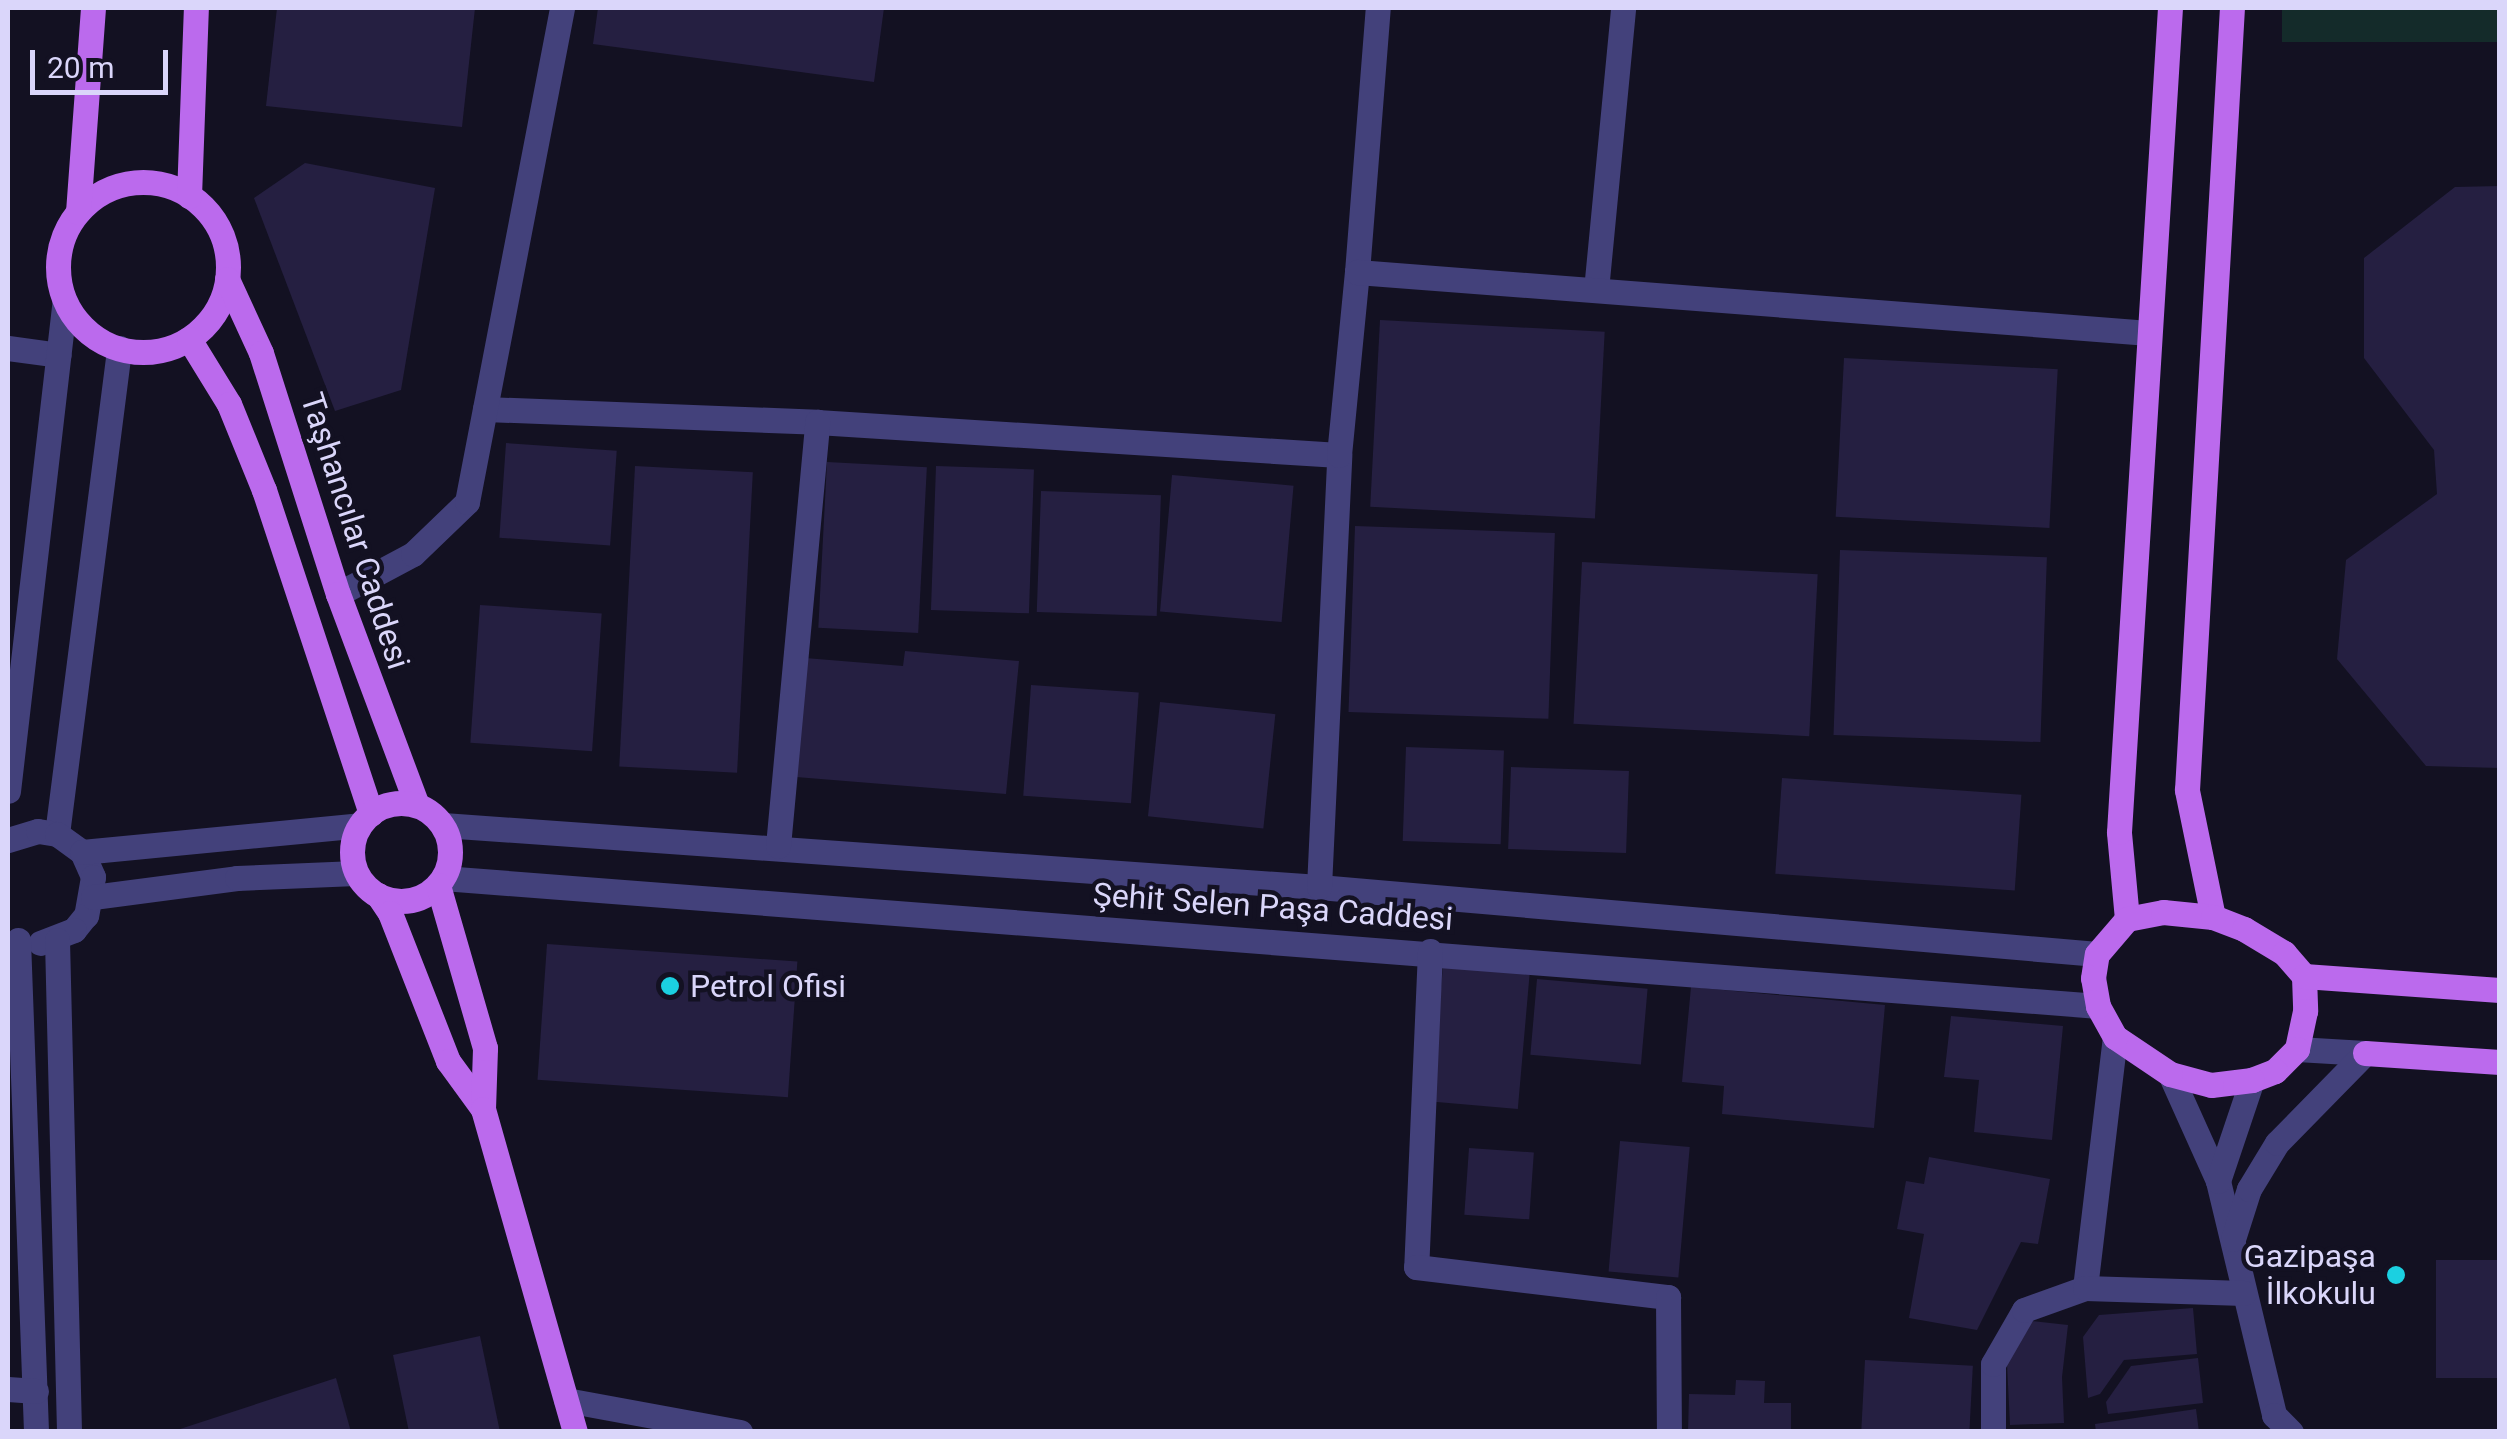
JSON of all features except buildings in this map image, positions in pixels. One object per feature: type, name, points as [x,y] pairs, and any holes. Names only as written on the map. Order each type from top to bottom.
[{"type":"main road","points":[[78,212],[94,8]]},
{"type":"main road","points":[[189,196],[196,8]]},
{"type":"main road","points":[[2127,919],[2118,832],[2170,8]]},
{"type":"main road","points":[[2213,917],[2187,790],[2232,8]]},
{"type":"main road","points":[[143,182],[189,196],[220,232],[228,255],[227,280],[220,302],[188,338],[167,349],[119,348],[96,338],[65,302],[58,255],[65,231],[78,212],[118,185],[143,182]]},
{"type":"main road","name":"Taşhancılar Caddesi","points":[[227,280],[261,352],[338,594],[417,806]]},
{"type":"main road","points":[[188,338],[229,404],[264,490],[365,820]]},
{"type":"main road","points":[[378,896],[410,901],[440,882],[451,856],[443,825],[417,806],[385,806],[365,820],[352,856],[356,872],[390,913],[448,1060],[483,1108]]},
{"type":"main road","points":[[440,882],[484,1048],[483,1108],[575,1432]]},
{"type":"main road","points":[[2163,912],[2213,917],[2284,953],[2304,976],[2305,1011],[2298,1049],[2274,1071],[2252,1080],[2211,1084],[2170,1074],[2115,1037],[2098,1006],[2094,978],[2097,954],[2127,919],[2163,912]]},
{"type":"main road","points":[[2304,976],[2500,990]]},
{"type":"main road","points":[[2365,1052],[2500,1062]]},
{"type":"street","points":[[338,594],[413,554],[468,502],[562,8]]},
{"type":"street","points":[[1318,887],[1339,455],[1378,8]]},
{"type":"street","points":[[1596,290],[1623,8]]},
{"type":"street","points":[[1357,272],[2148,333]]},
{"type":"street","points":[[8,791],[65,302]]},
{"type":"street","points":[[8,348],[59,355]]},
{"type":"street","points":[[56,834],[119,348]]},
{"type":"street","points":[[485,409],[818,422],[1339,455]]},
{"type":"street","points":[[778,846],[818,422]]},
{"type":"street","points":[[82,852],[365,820]]},
{"type":"street","points":[[443,825],[1318,887],[2097,954]]},
{"type":"street","points":[[8,840],[38,831],[56,834],[82,852],[93,877],[86,915],[56,940],[13,937],[25,1121],[36,1432]]},
{"type":"street","points":[[92,897],[237,878],[356,872]]},
{"type":"street","name":"Şehit Selen Paşa Caddesi","points":[[440,882],[1430,952],[2098,1006]]},
{"type":"street","points":[[56,940],[69,1432]]},
{"type":"street","points":[[1430,952],[1416,1267],[1668,1297],[1668,1432]]},
{"type":"street","points":[[2084,1288],[2115,1037]]},
{"type":"street","points":[[2298,1049],[2365,1052]]},
{"type":"street","points":[[2232,1239],[2249,1189],[2276,1143],[2365,1052]]},
{"type":"street","points":[[2170,1074],[2218,1181],[2281,1426]]},
{"type":"street","points":[[2218,1181],[2252,1080]]},
{"type":"street","points":[[8,1098],[25,1121]]},
{"type":"street","points":[[1993,1432],[1993,1364],[2024,1310],[2084,1288],[2244,1293]]},
{"type":"street","points":[[8,1388],[36,1390]]},
{"type":"street","points":[[566,1400],[740,1432]]},
{"type":"green space","points":[[2282,8],[2499,8],[2499,42],[2282,42]]},
{"type":"place","name":"Petrol Ofisi","points":[[670,986]]},
{"type":"place","name":"Gazipaşa İlkokulu","points":[[2396,1275]]}]
